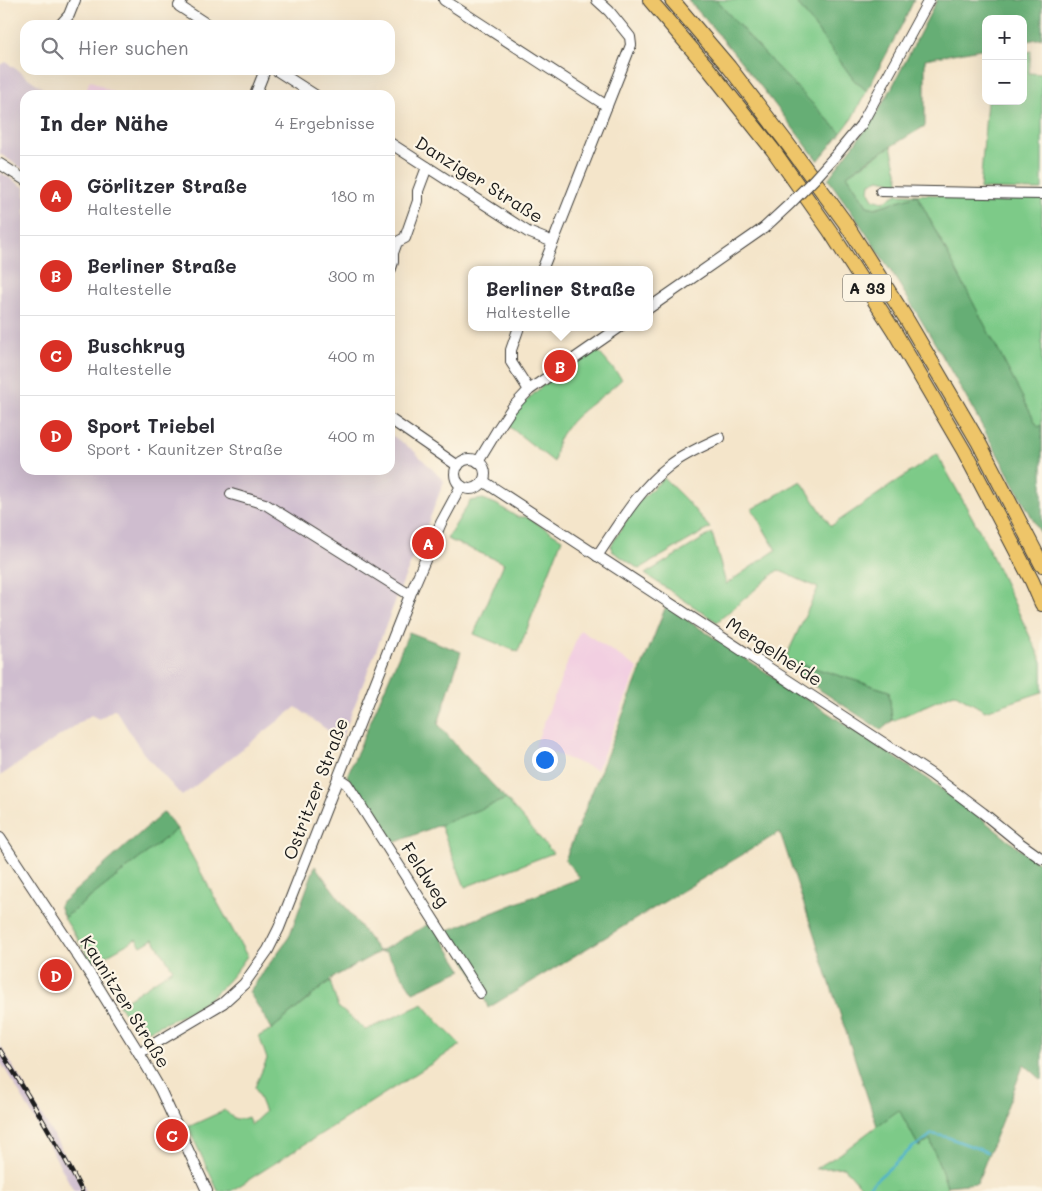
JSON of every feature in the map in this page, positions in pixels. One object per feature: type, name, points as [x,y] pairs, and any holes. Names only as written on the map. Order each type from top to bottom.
[{"type":"highway","name":"A 33","points":[[650,0],[707,67],[773,150],[894,331],[964,451],[1032,581],[1042,604]]},
{"type":"highway","name":"A 33","points":[[672,0],[729,67],[844,221],[907,320],[974,435],[1042,565]]},
{"type":"street","points":[[64,20],[69,15],[75,0]]},
{"type":"street","points":[[444,0],[607,106]]},
{"type":"street","points":[[544,266],[631,45],[630,37],[609,11],[597,0]]},
{"type":"street","points":[[653,305],[764,228],[790,205],[837,156],[861,126],[929,0]]},
{"type":"street","points":[[180,3],[202,20]]},
{"type":"street","points":[[257,90],[263,75]]},
{"type":"street","points":[[284,75],[307,90]]},
{"type":"street","name":"Danziger Straße","points":[[395,146],[528,232],[553,242]]},
{"type":"street","points":[[0,164],[20,177]]},
{"type":"street","points":[[395,248],[397,242],[405,238],[418,201],[418,191],[427,168]]},
{"type":"street","points":[[881,191],[1042,194]]},
{"type":"street","points":[[518,331],[511,350],[511,362],[529,390]]},
{"type":"street","points":[[478,462],[512,408],[529,390],[614,331]]},
{"type":"street","points":[[395,422],[458,466]]},
{"type":"street","points":[[597,556],[634,501],[646,487],[668,466],[720,438]]},
{"type":"street","points":[[474,460],[478,462],[484,468],[483,481],[478,487],[474,488],[469,489],[461,486],[456,479],[458,466],[465,461],[474,460]]},
{"type":"street","name":"Mergelheide","points":[[483,481],[931,774],[1042,859]]},
{"type":"street","name":"Ostritzer Straße","points":[[139,1053],[223,1003],[244,984],[268,950],[279,928],[410,595],[441,524],[461,486]]},
{"type":"street","points":[[230,494],[265,504],[410,595]]},
{"type":"street","name":"Feldweg","points":[[338,778],[347,784],[480,993]]},
{"type":"street","name":"Kaunitzer Straße","points":[[0,838],[97,985],[139,1053],[160,1089],[207,1191]]},
{"type":"shaded area","points":[[6,62],[20,72],[20,75],[24,75],[45,90],[20,90],[20,167],[0,154],[0,65]]},
{"type":"shaded area","points":[[90,80],[109,90],[86,90]]},
{"type":"shaded area","points":[[0,172],[20,185],[20,475],[395,475],[395,438],[414,451],[444,481],[341,740],[296,707],[182,796],[144,754],[115,709],[99,719],[91,715],[0,776]]},
{"type":"shaded area","points":[[580,630],[638,668],[597,770],[535,746]]},
{"type":"shaded area","points":[[0,1045],[86,1191],[74,1191],[24,1100],[0,1061]]},
{"type":"green space","points":[[688,0],[716,0],[772,62],[841,133],[818,161],[739,59]]},
{"type":"green space","points":[[716,0],[795,0],[854,80],[867,91],[851,120],[841,133],[772,62]]},
{"type":"green space","points":[[795,0],[914,0],[867,91],[854,80]]},
{"type":"green space","points":[[937,0],[1042,0],[1042,38],[1027,41],[1027,15],[982,15],[982,49],[925,59],[925,126],[868,160],[847,175],[867,206],[875,208],[917,195],[1038,427],[1042,425],[1042,536],[941,354],[887,265],[828,179],[871,122],[889,93]]},
{"type":"green space","points":[[1031,51],[1029,73],[1042,74],[1042,190],[980,189],[987,105],[1027,105],[1027,52]]},
{"type":"green space","points":[[891,146],[899,187],[889,181],[879,179],[870,183],[869,192],[873,199],[883,202],[897,194],[1042,197],[1042,425],[1038,428],[917,195],[875,208],[867,206],[847,175]]},
{"type":"green space","points":[[596,349],[622,379],[572,421],[559,439],[554,462],[506,424],[541,387]]},
{"type":"green space","points":[[937,454],[982,535],[1042,662],[1042,692],[985,711],[954,693],[892,721],[889,691],[785,659],[818,588],[778,570],[717,622],[645,574],[712,533],[726,584],[776,550],[752,509],[801,481],[831,526]]},
{"type":"green space","points":[[664,478],[710,528],[639,569],[612,551],[611,546],[636,504]]},
{"type":"green space","points":[[483,499],[496,504],[517,517],[527,517],[562,539],[518,652],[474,634],[504,563],[447,539],[470,501]]},
{"type":"green space","points":[[666,606],[928,779],[1042,865],[1042,1080],[1024,1064],[977,1183],[947,1186],[930,1139],[919,1147],[899,1110],[877,1126],[780,832],[488,1008],[475,978],[446,931],[580,878],[565,860]]},
{"type":"green space","points":[[409,632],[461,652],[438,724],[506,799],[391,844],[347,776]]},
{"type":"green space","points":[[785,659],[889,691],[892,721],[881,730],[782,665]]},
{"type":"green space","points":[[506,799],[553,853],[465,887],[440,824]]},
{"type":"green space","points":[[164,812],[177,829],[64,918],[59,905]]},
{"type":"green space","points":[[177,829],[247,956],[224,986],[202,1004],[184,1015],[152,1029],[140,1031],[131,1023],[119,1005],[173,969],[153,939],[141,946],[136,939],[93,963],[64,918]]},
{"type":"green space","points":[[315,866],[379,952],[334,977],[272,1029],[249,992],[289,937]]},
{"type":"green space","points":[[432,922],[462,970],[413,992],[386,952],[379,952]]},
{"type":"green space","points":[[330,981],[338,1007],[366,1030],[423,1004],[461,1045],[231,1191],[218,1191],[188,1127],[225,1110],[235,1118],[248,1117],[251,1125],[265,1112],[255,1087],[267,1059],[259,1036],[272,1029]]},
{"type":"green space","points":[[899,1109],[919,1147],[930,1139],[947,1186],[945,1191],[865,1191],[844,1167],[815,1169],[840,1154]]},
{"type":"waterway","points":[[864,1191],[913,1147],[932,1134],[947,1137],[987,1152]]},
{"type":"railway","points":[[0,1050],[63,1155],[82,1191]]},
{"type":"place","name":"Berliner Straße","points":[[560,366]]},
{"type":"place","name":"Görlitzer Straße","points":[[428,543]]},
{"type":"place","name":"Sport Triebel","points":[[56,975]]},
{"type":"place","name":"Buschkrug","points":[[172,1135]]}]
